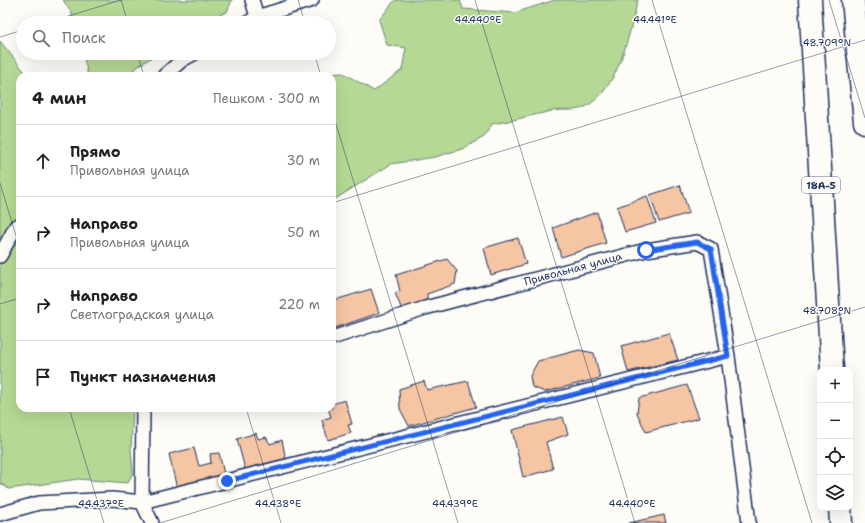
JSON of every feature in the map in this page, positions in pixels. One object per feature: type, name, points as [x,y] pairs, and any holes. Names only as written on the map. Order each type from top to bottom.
[{"type":"highway","name":"18А-5","points":[[810,0],[832,367]]},
{"type":"highway","points":[[853,0],[865,122]]},
{"type":"highway","points":[[840,511],[841,523]]},
{"type":"street","points":[[252,0],[252,16]]},
{"type":"street","points":[[264,16],[312,0]]},
{"type":"street","points":[[168,72],[182,60]]},
{"type":"street","points":[[0,256],[16,226]]},
{"type":"street","name":"Привольная улица","points":[[336,337],[425,308],[646,250],[697,242],[711,249],[728,356]]},
{"type":"street","points":[[0,514],[39,503],[112,499],[142,502],[728,356],[749,523]]},
{"type":"street","points":[[144,412],[142,502],[152,523]]},
{"type":"green space","points":[[63,0],[232,0],[227,12],[216,16],[72,16]]},
{"type":"green space","points":[[395,0],[460,0],[463,9],[514,13],[555,0],[638,0],[631,29],[621,60],[614,75],[597,99],[585,107],[581,109],[556,110],[492,124],[484,137],[462,149],[435,157],[391,164],[336,198],[336,74],[343,73],[374,91],[402,70],[406,48],[387,45],[379,20]]},
{"type":"green space","points":[[0,41],[25,72],[16,72],[16,412],[133,412],[131,449],[133,472],[128,483],[78,479],[9,489],[0,483]]},
{"type":"green space","points":[[85,60],[148,60],[132,72],[87,72]]},
{"type":"building","points":[[680,185],[689,213],[659,222],[650,195]]},
{"type":"building","points":[[647,196],[656,223],[625,232],[617,207]]},
{"type":"building","points":[[597,212],[606,243],[561,257],[553,228]]},
{"type":"building","points":[[518,238],[526,264],[491,275],[484,248]]},
{"type":"building","points":[[447,259],[457,271],[455,284],[427,294],[427,303],[402,310],[395,293],[400,291],[396,275]]},
{"type":"building","points":[[371,289],[379,313],[336,328],[336,300]]},
{"type":"building","points":[[669,333],[678,360],[628,372],[621,346]]},
{"type":"building","points":[[579,350],[594,353],[600,378],[545,392],[532,387],[530,376],[538,361]]},
{"type":"building","points":[[424,381],[427,390],[468,381],[476,407],[409,426],[400,409],[399,389]]},
{"type":"building","points":[[687,385],[699,418],[646,432],[637,413],[639,398]]},
{"type":"building","points":[[345,400],[352,424],[348,425],[351,433],[328,440],[322,420],[331,417],[329,412],[336,412],[336,403]]},
{"type":"building","points":[[563,417],[568,434],[546,442],[553,469],[523,477],[512,430]]},
{"type":"building","points":[[256,433],[258,439],[266,437],[270,444],[282,440],[286,460],[246,473],[237,439]]},
{"type":"building","points":[[194,448],[199,466],[211,463],[210,454],[219,453],[225,478],[177,489],[169,454]]},
{"type":"building","points":[[664,515],[666,523],[629,523]]},
{"type":"route","points":[[227,481],[728,356],[711,249],[697,242],[646,250]]}]
